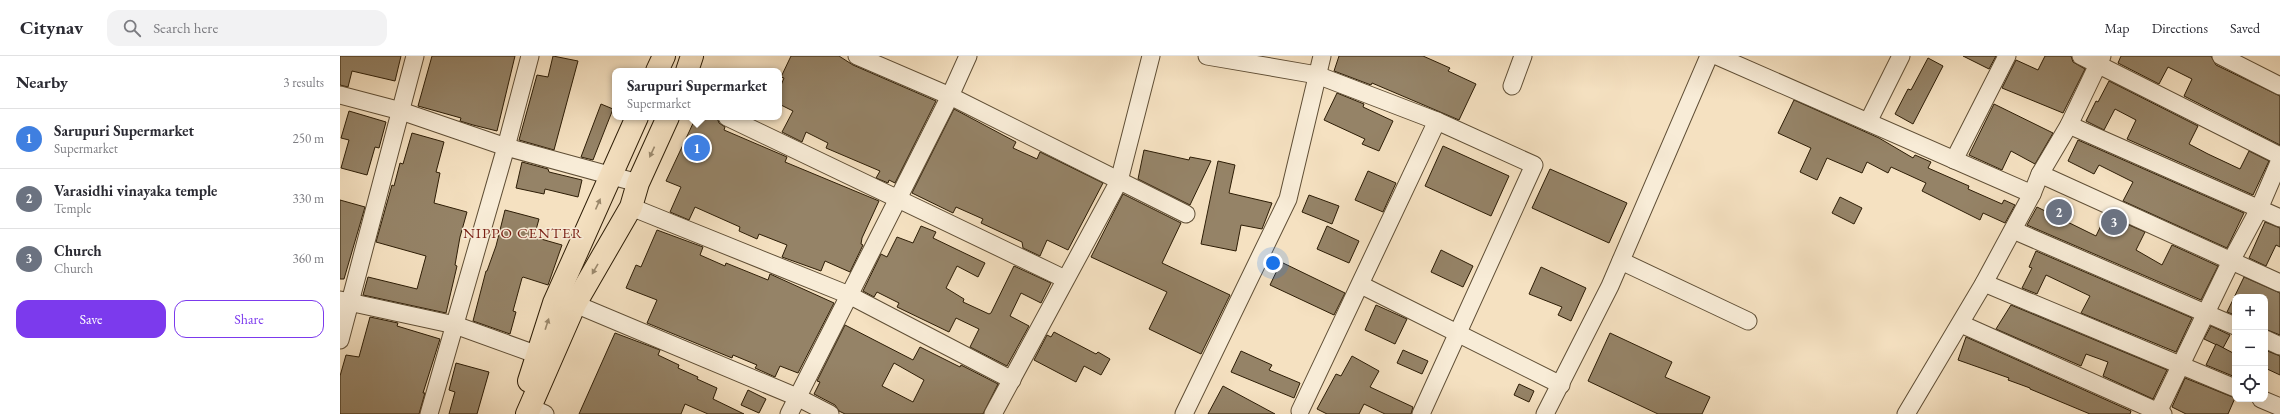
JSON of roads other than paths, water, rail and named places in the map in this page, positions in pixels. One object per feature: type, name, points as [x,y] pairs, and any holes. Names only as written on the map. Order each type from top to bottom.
[{"type":"main road","points":[[658,68],[664,56]]},
{"type":"main road","points":[[688,68],[692,56]]},
{"type":"main road","points":[[530,412],[544,357],[554,303],[636,120]]},
{"type":"main road","points":[[544,357],[631,207],[638,182],[667,120]]},
{"type":"street","points":[[340,340],[345,302],[416,56]]},
{"type":"street","points":[[429,414],[506,147],[530,56]]},
{"type":"street","points":[[858,56],[950,96],[1186,214]]},
{"type":"street","points":[[789,414],[950,96],[968,56]]},
{"type":"street","points":[[993,414],[1119,181],[1151,56]]},
{"type":"street","points":[[1207,56],[1237,59],[1317,75],[1437,121],[1534,165],[1459,334],[1421,414]]},
{"type":"street","points":[[1184,414],[1288,200],[1322,56]]},
{"type":"street","points":[[1512,86],[1523,56]]},
{"type":"street","points":[[1545,414],[1561,386],[1621,261],[1709,56]]},
{"type":"street","points":[[1717,56],[2032,194]]},
{"type":"street","points":[[1868,122],[1901,56]]},
{"type":"street","points":[[1954,160],[2007,56]]},
{"type":"street","points":[[2081,56],[2100,60],[2280,156]]},
{"type":"street","points":[[2220,56],[2280,86]]},
{"type":"street","points":[[1906,414],[1961,324],[1984,283],[2032,194],[2040,174],[2069,125],[2100,60]]},
{"type":"street","points":[[340,95],[401,111],[506,147],[638,182]]},
{"type":"street","points":[[733,120],[1065,279]]},
{"type":"street","points":[[1300,412],[1437,121]]},
{"type":"street","points":[[2069,125],[2280,218]]},
{"type":"street","points":[[1961,324],[2161,413],[2181,365],[2207,314],[2231,261],[2259,209],[2280,160]]},
{"type":"street","points":[[2040,174],[2280,283]]},
{"type":"street","points":[[631,207],[849,295],[1012,380]]},
{"type":"street","points":[[2013,230],[2232,325]]},
{"type":"street","points":[[1621,261],[1748,321]]},
{"type":"street","points":[[1984,283],[2232,387]]},
{"type":"street","points":[[1361,285],[1561,386]]},
{"type":"street","points":[[345,302],[455,326],[544,357]]},
{"type":"street","points":[[575,304],[797,397],[830,414]]},
{"type":"street","points":[[2268,340],[2280,346]]},
{"type":"street","points":[[2268,402],[2280,407]]},
{"type":"place","name":"Sarupuri Supermarket","points":[[697,148]]},
{"type":"place","name":"Varasidhi vinayaka temple","points":[[2059,212]]},
{"type":"place","name":"Church","points":[[2114,222]]},
{"type":"district","name":"NIPPO CENTER","points":[[523,232]]}]
